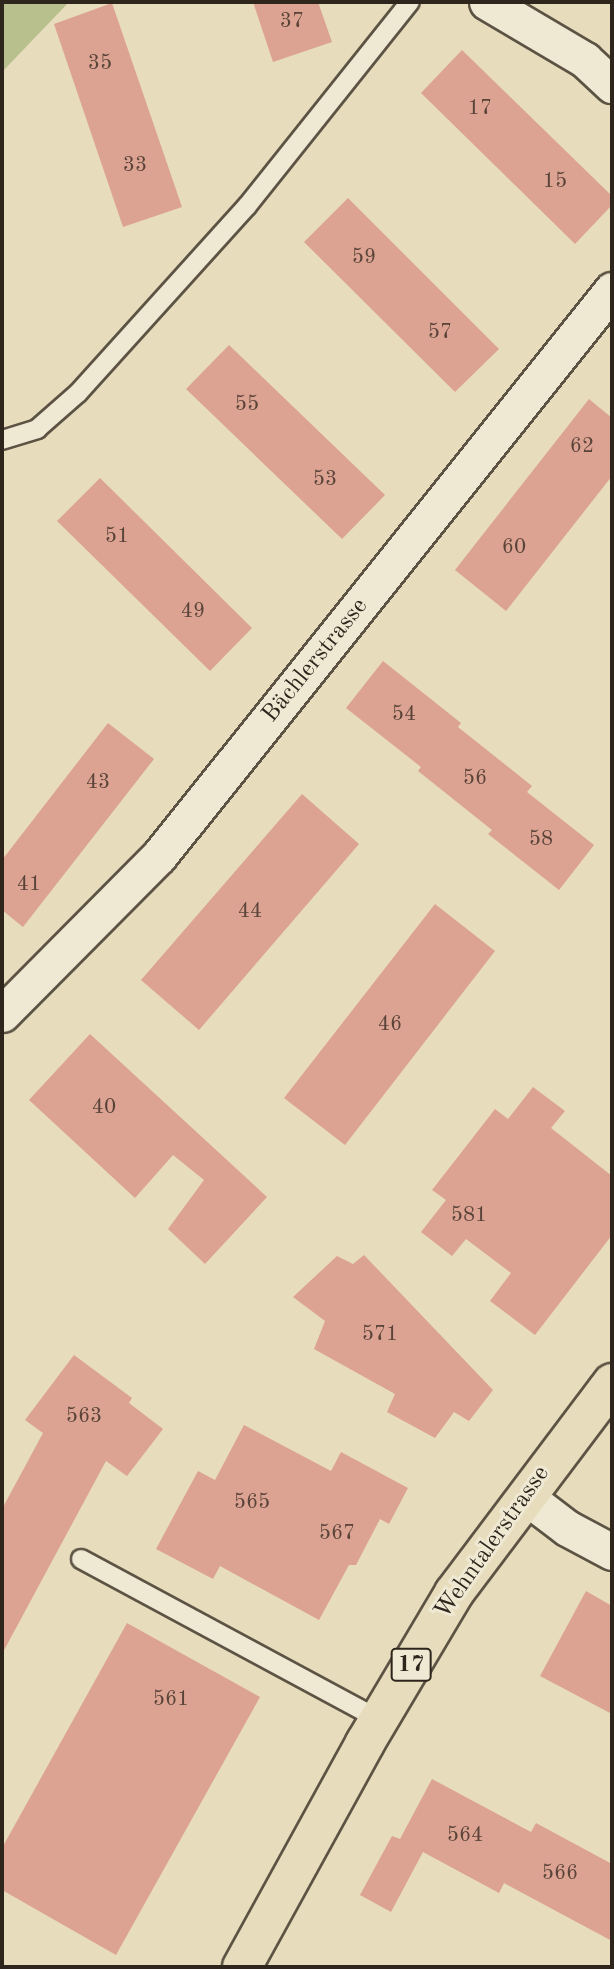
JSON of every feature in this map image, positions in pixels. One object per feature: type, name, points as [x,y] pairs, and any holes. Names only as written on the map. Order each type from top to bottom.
[{"type":"main road","name":"Wehntalerstrasse","points":[[242,1967],[378,1719],[454,1593],[612,1383]]},
{"type":"street","points":[[488,2],[584,60],[612,85]]},
{"type":"street","name":"Bächlerstrasse","points":[[2,1014],[159,856],[604,301]]},
{"type":"street","points":[[525,1496],[567,1528],[612,1552]]},
{"type":"lane","points":[[2,440],[37,429],[78,393],[247,206],[410,2]]},
{"type":"lane","points":[[81,1559],[378,1719]]},
{"type":"green space","points":[[2,2],[69,2],[2,72]]},
{"type":"building","points":[[253,2],[318,2],[332,42],[273,62]]},
{"type":"building","points":[[112,3],[182,207],[123,227],[54,24]]},
{"type":"building","points":[[462,50],[612,196],[612,205],[575,244],[421,93]]},
{"type":"building","points":[[348,198],[499,349],[455,392],[304,242]]},
{"type":"building","points":[[229,345],[385,495],[342,539],[186,389]]},
{"type":"building","points":[[589,399],[612,418],[612,476],[506,611],[455,570]]},
{"type":"building","points":[[100,478],[252,628],[210,671],[57,521]]},
{"type":"building","points":[[383,661],[461,723],[458,727],[532,786],[527,792],[594,845],[559,890],[488,834],[492,830],[418,771],[421,767],[346,708]]},
{"type":"building","points":[[108,723],[154,759],[23,927],[2,910],[2,860]]},
{"type":"building","points":[[302,794],[359,844],[199,1030],[141,980]]},
{"type":"building","points":[[435,904],[495,951],[345,1145],[284,1098]]},
{"type":"building","points":[[90,1034],[267,1197],[205,1264],[168,1229],[204,1180],[173,1155],[135,1198],[29,1100]]},
{"type":"building","points":[[533,1087],[565,1111],[551,1128],[612,1176],[612,1235],[535,1335],[490,1301],[511,1273],[466,1239],[452,1256],[421,1232],[446,1200],[432,1190],[495,1109],[508,1119]]},
{"type":"building","points":[[364,1255],[493,1390],[469,1421],[454,1412],[435,1438],[387,1412],[395,1394],[314,1349],[325,1321],[293,1297],[337,1256],[353,1264]]},
{"type":"building","points":[[74,1355],[132,1398],[129,1403],[163,1429],[127,1476],[106,1461],[2,1654],[2,1509],[43,1433],[25,1420]]},
{"type":"building","points":[[244,1425],[331,1471],[341,1452],[408,1488],[389,1524],[380,1519],[356,1565],[349,1565],[319,1620],[220,1566],[213,1579],[156,1549],[198,1471],[215,1480]]},
{"type":"building","points":[[586,1591],[612,1606],[612,1714],[540,1676]]},
{"type":"building","points":[[127,1623],[260,1697],[116,1955],[2,1890],[2,1848]]},
{"type":"building","points":[[432,1779],[531,1832],[536,1823],[612,1864],[612,1941],[504,1883],[499,1893],[423,1852],[391,1912],[360,1895],[392,1836],[400,1839]]}]
